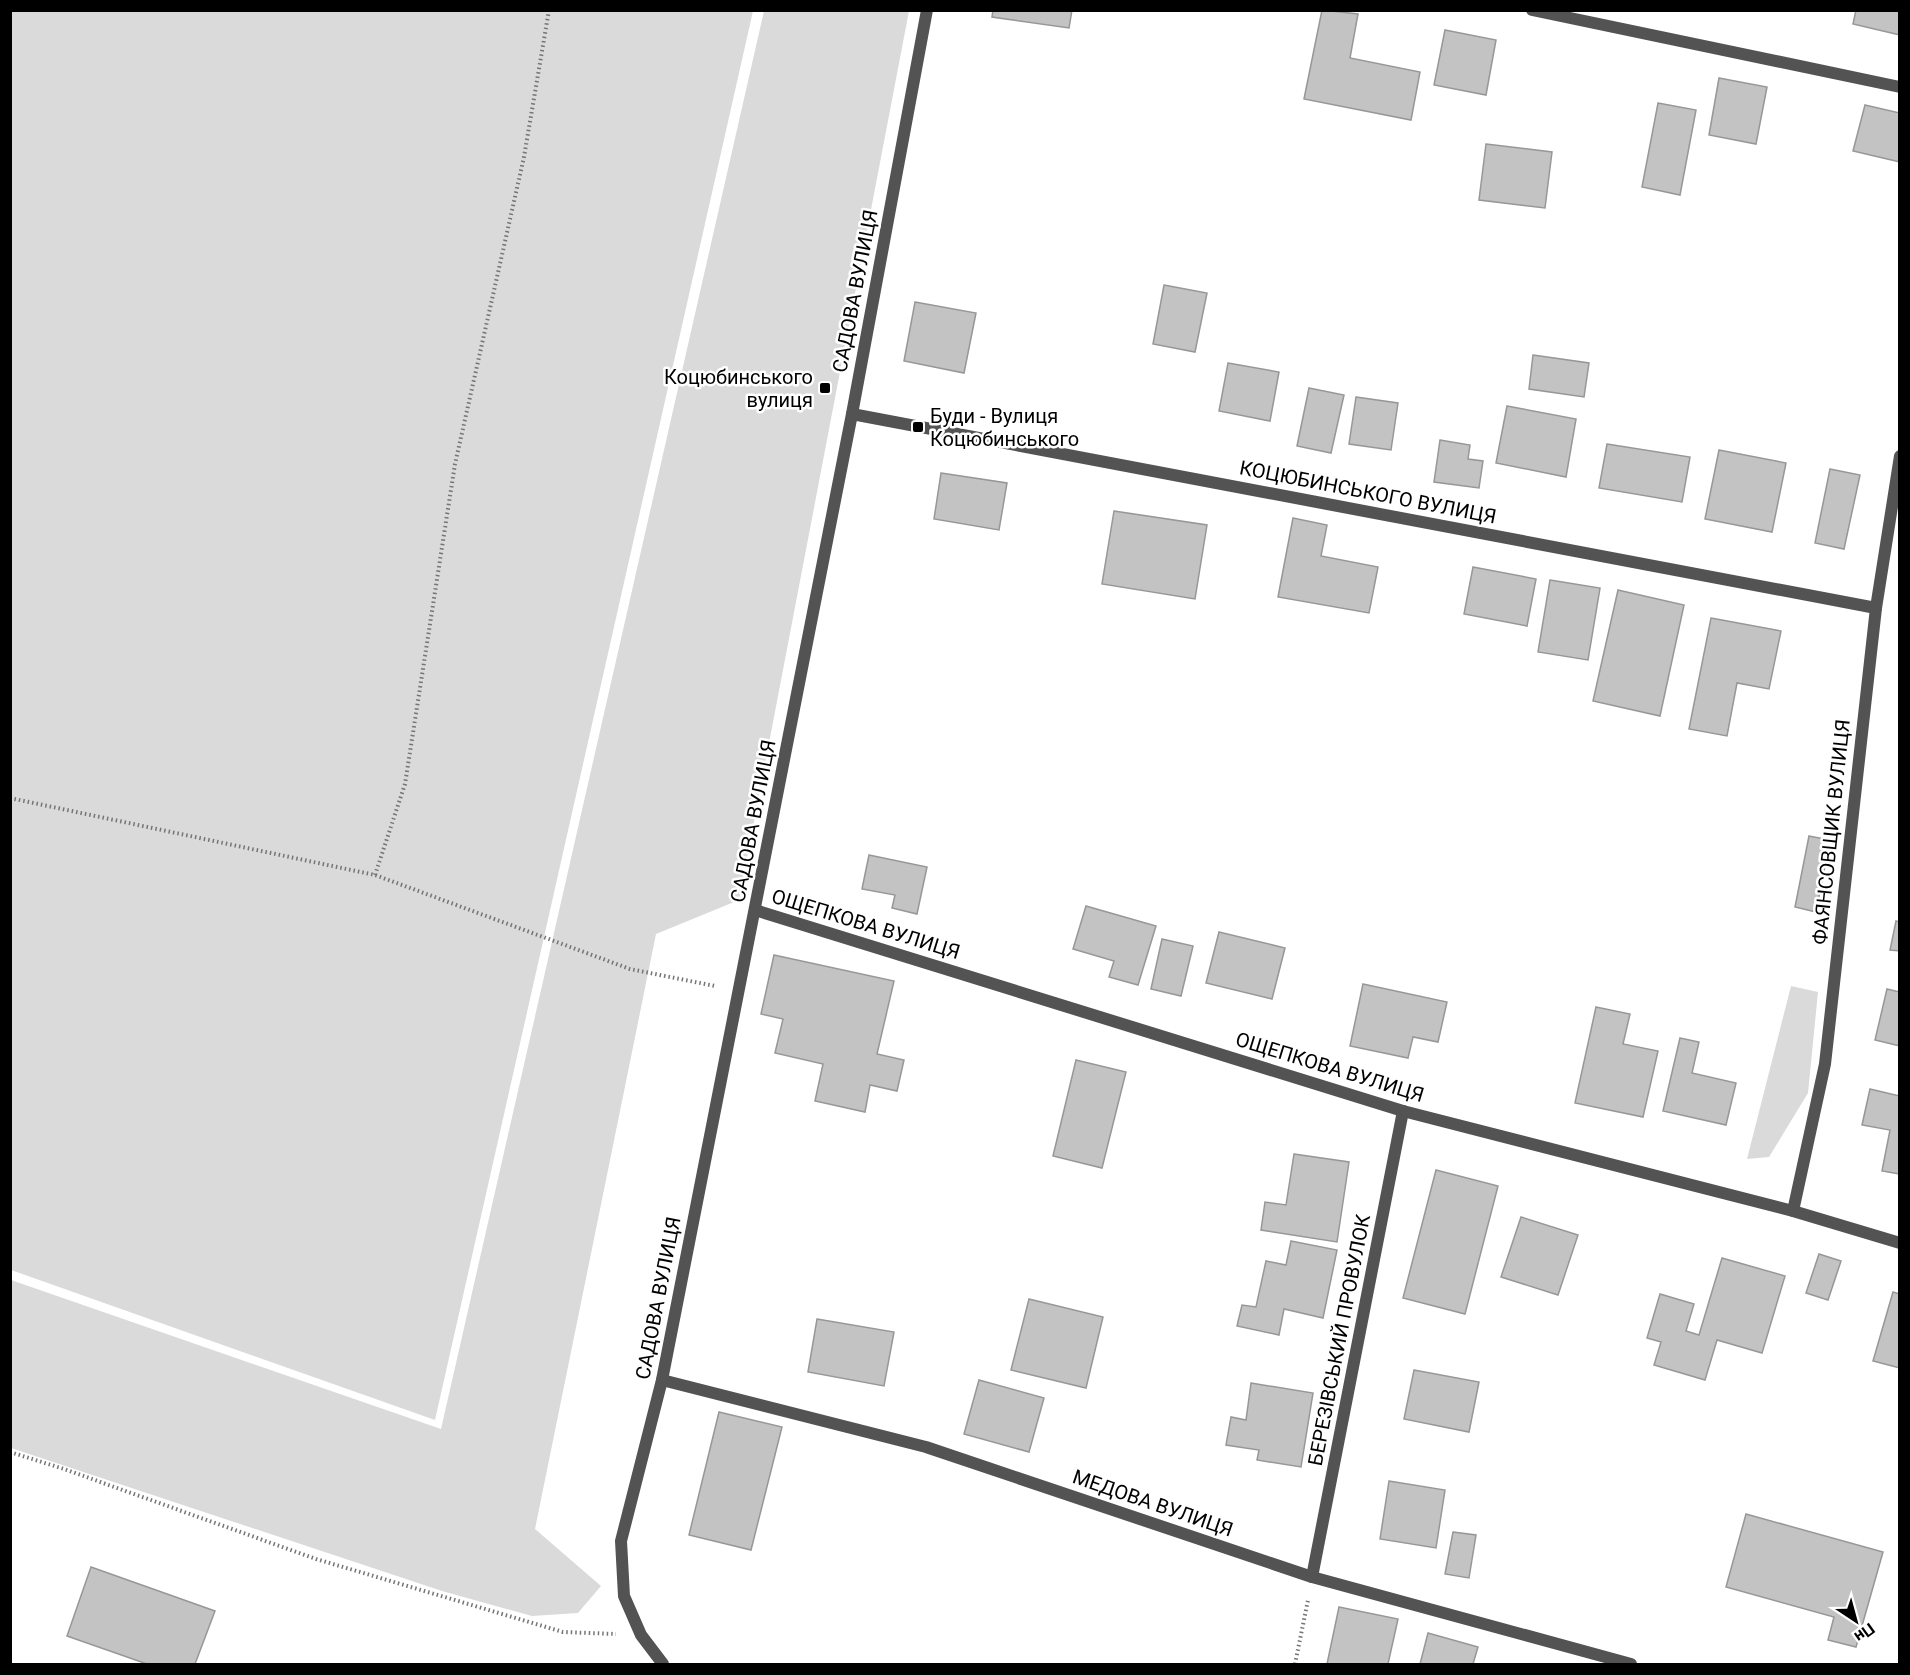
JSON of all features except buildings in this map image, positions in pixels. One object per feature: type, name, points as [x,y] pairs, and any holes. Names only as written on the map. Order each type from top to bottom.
[{"type":"street","name":"САДОВА ВУЛИЦЯ","points":[[663,1665],[640,1635],[624,1596],[621,1541],[662,1380],[852,414],[927,10]]},
{"type":"street","points":[[1532,10],[1899,87]]},
{"type":"street","name":"КОЦЮБИНСЬКОГО ВУЛИЦЯ","points":[[852,414],[1876,608]]},
{"type":"street","name":"ФАЯНСОВЩИК ВУЛИЦЯ","points":[[1793,1211],[1826,1064],[1876,608],[1899,456]]},
{"type":"street","name":"ОЩЕПКОВА ВУЛИЦЯ","points":[[755,909],[1403,1111],[1793,1211],[1899,1243]]},
{"type":"street","name":"БЕРЕЗІВСЬКИЙ ПРОВУЛОК","points":[[1312,1577],[1403,1111]]},
{"type":"street","name":"МЕДОВА ВУЛИЦЯ","points":[[662,1380],[926,1447],[1312,1577],[1630,1665]]},
{"type":"path","points":[[375,875],[405,784],[455,464],[524,157],[549,10]]},
{"type":"path","points":[[10,798],[375,875],[630,969],[739,990]]},
{"type":"path","points":[[10,1452],[64,1468],[316,1559],[563,1632],[640,1635]]},
{"type":"path","points":[[1295,1665],[1312,1577]]},
{"type":"shaded area","points":[[11,10],[753,11],[435,1420],[11,1270]]},
{"type":"shaded area","points":[[764,11],[909,11],[739,900],[656,934],[535,1529],[601,1586],[578,1613],[532,1616],[442,1591],[11,1448],[11,1280],[441,1429]]},
{"type":"shaded area","points":[[1791,986],[1818,992],[1808,1093],[1769,1157],[1747,1159]]},
{"type":"place","name":"Коцюбинського вулиця","points":[[825,388]]},
{"type":"place","name":"Буди - Вулиця Коцюбинського","points":[[918,427]]}]
